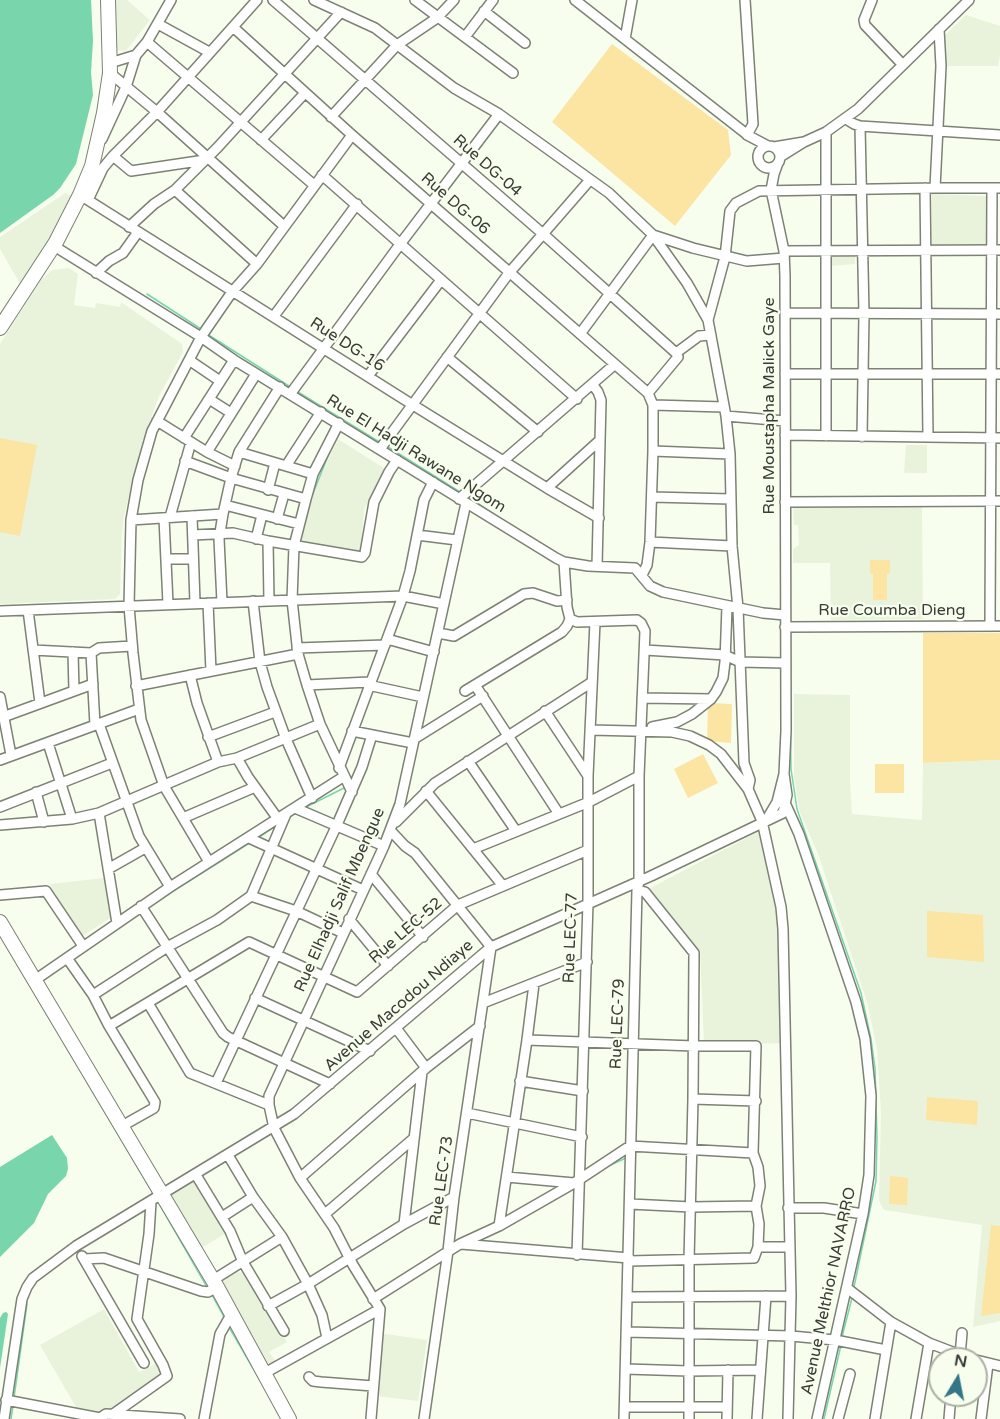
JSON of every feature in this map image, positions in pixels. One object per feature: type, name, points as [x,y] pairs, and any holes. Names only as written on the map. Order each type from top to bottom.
[{"type":"highway","points":[[0,328],[84,198],[107,97],[110,68],[108,0]]},
{"type":"highway","points":[[0,922],[122,1126],[156,1198],[215,1283],[289,1419]]},
{"type":"street","points":[[171,0],[147,42],[135,55],[110,68],[126,87],[284,225]]},
{"type":"street","points":[[84,198],[113,156],[157,112],[257,0]]},
{"type":"street","name":"Rue DG-04","points":[[273,0],[542,233],[677,355]]},
{"type":"street","points":[[314,0],[366,22],[454,88],[499,114],[615,199],[653,235],[687,283],[708,320],[725,411],[730,454],[732,546],[738,609],[744,763],[750,780],[748,789]]},
{"type":"street","points":[[415,0],[513,73]]},
{"type":"street","points":[[331,117],[397,45],[437,18],[454,0]]},
{"type":"street","points":[[465,37],[493,0]]},
{"type":"street","points":[[575,0],[748,136],[779,151],[779,160]]},
{"type":"street","points":[[626,39],[632,0]]},
{"type":"street","points":[[746,0],[753,124],[748,136]]},
{"type":"street","points":[[872,0],[864,20],[865,25],[903,65]]},
{"type":"street","points":[[759,154],[762,150],[771,147],[804,141],[826,132],[846,119],[969,0]]},
{"type":"street","points":[[484,11],[525,43]]},
{"type":"street","points":[[129,227],[154,204],[175,190],[341,12]]},
{"type":"street","points":[[158,24],[209,52]]},
{"type":"street","name":"Rue DG-06","points":[[233,27],[331,117],[648,393],[653,405]]},
{"type":"street","points":[[928,437],[926,251],[941,66],[939,29]]},
{"type":"street","points":[[147,42],[314,185]]},
{"type":"street","points":[[96,152],[126,87],[135,55]]},
{"type":"street","points":[[261,140],[304,93]]},
{"type":"street","points":[[291,393],[499,114]]},
{"type":"street","points":[[846,119],[860,126],[1000,135]]},
{"type":"street","points":[[860,126],[864,314],[862,437]]},
{"type":"street","points":[[826,132],[824,251],[826,436]]},
{"type":"street","points":[[209,862],[164,786],[146,737],[136,686],[129,606],[131,520],[142,462],[157,421],[201,337],[232,292],[257,264],[352,135]]},
{"type":"street","points":[[748,136],[759,154],[762,165],[769,167],[804,141]]},
{"type":"street","points":[[113,156],[131,171],[206,158]]},
{"type":"street","name":"Rue Moustapha Malick Gaye","points":[[771,188],[779,160]]},
{"type":"street","name":"Rue Moustapha Malick Gaye","points":[[762,165],[771,188],[784,254],[786,731],[780,807]]},
{"type":"street","points":[[322,175],[577,399]]},
{"type":"street","points":[[990,626],[995,565],[995,250],[997,188],[1000,180]]},
{"type":"street","points":[[380,449],[509,273],[589,181]]},
{"type":"street","points":[[708,320],[725,257],[730,211],[732,207],[759,191],[771,188],[997,188]]},
{"type":"street","points":[[175,190],[257,264]]},
{"type":"street","name":"Rue DG-16","points":[[84,198],[504,462],[599,518]]},
{"type":"street","points":[[274,316],[357,204]]},
{"type":"street","points":[[96,273],[109,261],[123,253],[138,232]]},
{"type":"street","points":[[653,235],[725,257],[754,261],[784,254],[824,251],[995,250]]},
{"type":"street","points":[[580,334],[653,235]]},
{"type":"street","name":"Rue El Hadji Rawane Ngom","points":[[54,246],[201,337],[256,374],[291,393],[564,562],[635,568],[650,586],[663,592],[738,609],[785,615]]},
{"type":"street","points":[[368,376],[441,279]]},
{"type":"street","points":[[785,313],[995,314]]},
{"type":"street","points":[[648,393],[677,355],[699,336],[711,335]]},
{"type":"street","points":[[447,357],[538,432]]},
{"type":"street","points":[[189,360],[220,381]]},
{"type":"street","points":[[168,604],[167,517],[185,461],[188,440],[209,399],[234,360]]},
{"type":"street","points":[[463,501],[614,365]]},
{"type":"street","points":[[207,452],[256,374]]},
{"type":"street","points":[[785,374],[996,374]]},
{"type":"street","points":[[592,385],[601,400],[597,566]]},
{"type":"street","points":[[222,602],[220,533],[231,478],[239,452],[280,387]]},
{"type":"street","points":[[209,399],[231,413]]},
{"type":"street","points":[[642,575],[650,542],[653,405],[725,411],[785,421]]},
{"type":"street","points":[[286,466],[321,412]]},
{"type":"street","points":[[157,421],[207,452],[235,466]]},
{"type":"street","points":[[339,423],[313,474],[299,524],[294,546],[292,600],[297,651],[307,685],[320,724],[352,792]]},
{"type":"street","points":[[785,435],[996,438]]},
{"type":"street","points":[[547,488],[600,440]]},
{"type":"street","points":[[653,451],[730,454]]},
{"type":"street","points":[[239,452],[313,474]]},
{"type":"street","points":[[193,535],[233,533],[268,542],[362,557],[374,502],[388,471],[398,460]]},
{"type":"street","points":[[185,461],[268,490],[306,499]]},
{"type":"street","points":[[268,490],[275,464]]},
{"type":"street","points":[[35,980],[141,906],[312,798],[341,772],[352,731],[403,596],[424,500],[433,482]]},
{"type":"street","points":[[277,519],[284,494]]},
{"type":"street","points":[[651,498],[731,499]]},
{"type":"street","name":"Rue Elhadji Salif Mbengue","points":[[268,1105],[271,1089],[384,846],[400,804],[438,633],[463,501]]},
{"type":"street","points":[[785,502],[995,501]]},
{"type":"street","points":[[131,520],[192,516],[224,509],[299,524]]},
{"type":"street","points":[[256,539],[262,515]]},
{"type":"street","points":[[192,516],[195,603]]},
{"type":"street","points":[[417,535],[457,540]]},
{"type":"street","points":[[268,542],[269,601]]},
{"type":"street","points":[[650,542],[732,546]]},
{"type":"street","points":[[166,559],[193,558]]},
{"type":"street","points":[[465,691],[562,632],[567,626],[570,619],[564,562]]},
{"type":"street","points":[[438,633],[454,636],[524,594],[533,593],[557,601],[567,600]]},
{"type":"street","points":[[0,611],[403,596],[444,604]]},
{"type":"street","points":[[253,601],[260,662],[275,712],[312,798]]},
{"type":"street","points":[[208,603],[211,671]]},
{"type":"street","points":[[641,730],[685,718],[699,710],[711,699],[723,678],[727,606]]},
{"type":"street","points":[[28,610],[40,703]]},
{"type":"street","points":[[570,619],[577,622],[595,622]]},
{"type":"street","name":"Rue LEC-79","points":[[595,622],[637,620],[645,631],[639,777],[624,1419]]},
{"type":"street","name":"Rue LEC-77","points":[[577,1255],[577,1180],[582,1137],[583,1012],[587,962],[588,776],[595,622]]},
{"type":"street","name":"Rue Coumba Dieng","points":[[785,627],[1000,626]]},
{"type":"street","points":[[136,686],[260,662],[297,651],[386,642],[434,652]]},
{"type":"street","points":[[33,650],[91,653],[99,648],[132,646]]},
{"type":"street","points":[[645,650],[725,655],[740,662],[785,663]]},
{"type":"street","points":[[73,652],[74,691]]},
{"type":"street","points":[[91,653],[97,724],[145,848],[170,887]]},
{"type":"street","points":[[190,675],[208,737],[218,762]]},
{"type":"street","points":[[491,947],[415,853],[405,846],[391,828],[426,791],[468,760],[592,682]]},
{"type":"street","points":[[3,717],[93,684]]},
{"type":"street","points":[[307,685],[369,684],[423,697]]},
{"type":"street","points":[[475,684],[559,814]]},
{"type":"street","points":[[352,731],[414,741],[483,696]]},
{"type":"street","points":[[0,697],[11,756]]},
{"type":"street","points":[[642,698],[711,699]]},
{"type":"street","points":[[0,760],[140,709]]},
{"type":"street","points":[[545,711],[588,776]]},
{"type":"street","points":[[208,737],[275,712]]},
{"type":"street","points":[[0,824],[72,819],[99,813],[218,762],[237,758],[320,724]]},
{"type":"street","points":[[591,730],[681,733],[709,745],[721,754],[748,789],[765,820],[783,929],[791,1336],[788,1419]]},
{"type":"street","points":[[216,1083],[352,792],[372,735]]},
{"type":"street","points":[[48,743],[72,819]]},
{"type":"street","points":[[237,758],[255,787],[282,816]]},
{"type":"street","points":[[468,760],[516,831]]},
{"type":"street","points":[[0,807],[112,763]]},
{"type":"street","points":[[473,849],[589,802],[639,777]]},
{"type":"street","points":[[183,818],[255,787]]},
{"type":"street","points":[[426,791],[503,886]]},
{"type":"street","points":[[36,792],[44,822]]},
{"type":"street","points":[[765,820],[780,807]]},
{"type":"street","name":"Avenue Melthior NAVARRO","points":[[780,807],[793,820],[852,990],[865,1039],[869,1075],[871,1124],[869,1175],[863,1214],[817,1419]]},
{"type":"street","points":[[295,808],[384,846]]},
{"type":"street","points":[[99,813],[117,923]]},
{"type":"street","points":[[93,995],[169,946],[217,920],[251,896],[282,816]]},
{"type":"street","name":"Avenue Macodou Ndiaye","points":[[4,1419],[22,1299],[33,1278],[76,1246],[274,1128],[303,1108],[491,947],[588,903],[638,886],[765,820]]},
{"type":"street","points":[[249,838],[363,890]]},
{"type":"street","points":[[108,869],[145,848]]},
{"type":"street","name":"Rue LEC-52","points":[[189,978],[249,942],[357,992],[458,905],[588,850]]},
{"type":"street","points":[[371,874],[423,937]]},
{"type":"street","points":[[638,886],[694,953],[689,1419]]},
{"type":"street","points":[[0,895],[46,891],[83,946]]},
{"type":"street","points":[[251,896],[296,911],[343,933]]},
{"type":"street","points":[[141,906],[169,946],[218,1026],[228,1037],[330,1084]]},
{"type":"street","points":[[349,919],[388,966]]},
{"type":"street","name":"Rue LEC-73","points":[[424,1419],[491,947]]},
{"type":"street","points":[[67,958],[93,995],[156,1106],[122,1126]]},
{"type":"street","points":[[483,1004],[587,962]]},
{"type":"street","points":[[109,1026],[189,978]]},
{"type":"street","points":[[500,1226],[534,984]]},
{"type":"street","points":[[255,998],[370,1051]]},
{"type":"street","points":[[148,1003],[187,1070],[268,1105],[274,1128],[300,1178],[325,1214],[380,1309],[371,1419]]},
{"type":"street","points":[[300,1178],[424,1070],[480,1026]]},
{"type":"street","points":[[396,1028],[424,1070],[413,1139],[404,1224]]},
{"type":"street","points":[[460,1244],[629,1260],[754,1259],[759,1247],[756,1206],[760,1186],[758,1167],[753,1153],[756,1046],[527,1040]]},
{"type":"street","points":[[520,1081],[583,1091]]},
{"type":"street","points":[[693,1099],[756,1101]]},
{"type":"street","points":[[467,1113],[582,1137]]},
{"type":"street","points":[[325,1214],[413,1139]]},
{"type":"street","points":[[373,1299],[448,1251],[500,1226],[630,1146],[753,1153]]},
{"type":"street","points":[[228,1155],[253,1197],[282,1238],[308,1284],[321,1315],[327,1338]]},
{"type":"street","points":[[196,1175],[230,1231],[243,1262],[284,1331]]},
{"type":"street","points":[[507,1177],[577,1180]]},
{"type":"street","points":[[222,1217],[253,1197]]},
{"type":"street","points":[[268,1306],[308,1284],[404,1224],[454,1197]]},
{"type":"street","points":[[108,1416],[167,1376],[164,1365],[138,1323],[143,1272],[156,1198]]},
{"type":"street","points":[[630,1204],[691,1207],[756,1206]]},
{"type":"street","points":[[788,1208],[825,1208],[863,1214]]},
{"type":"street","points":[[84,1259],[104,1258],[201,1292],[208,1292],[215,1283],[243,1262],[282,1238]]},
{"type":"street","points":[[76,1246],[144,1363]]},
{"type":"street","points":[[759,1247],[789,1247]]},
{"type":"street","points":[[847,1288],[891,1322],[939,1347]]},
{"type":"street","points":[[757,1419],[766,1296]]},
{"type":"street","points":[[627,1297],[790,1296]]},
{"type":"street","points":[[263,1374],[380,1309]]},
{"type":"street","points":[[204,1419],[220,1334],[232,1313]]},
{"type":"street","points":[[875,1419],[891,1322]]},
{"type":"street","points":[[627,1332],[791,1336],[835,1340],[886,1350]]},
{"type":"street","points":[[959,1347],[962,1333]]},
{"type":"street","points":[[916,1419],[929,1342]]},
{"type":"street","points":[[988,1364],[1000,1366]]},
{"type":"street","points":[[626,1369],[760,1371]]},
{"type":"street","points":[[727,1419],[728,1370]]},
{"type":"street","points":[[838,1419],[850,1374]]},
{"type":"street","points":[[309,1377],[313,1381],[373,1386]]},
{"type":"street","points":[[6,1400],[100,1418],[108,1416],[180,1419]]},
{"type":"street","points":[[625,1407],[727,1407]]},
{"type":"shaded area","points":[[0,0],[91,0],[93,95],[76,164],[60,188],[0,233]]},
{"type":"shaded area","points":[[110,0],[127,0],[150,20],[126,51],[111,50]]},
{"type":"shaded area","points":[[966,15],[1000,26],[998,66],[943,66],[944,36]]},
{"type":"shaded area","points":[[612,44],[728,130],[731,155],[675,226],[552,122]]},
{"type":"shaded area","points":[[65,193],[75,198],[22,287],[0,249],[0,237]]},
{"type":"shaded area","points":[[932,194],[988,196],[987,245],[932,245]]},
{"type":"shaded area","points":[[829,257],[855,257],[855,264],[830,266]]},
{"type":"shaded area","points":[[69,268],[78,274],[74,305],[95,308],[96,303],[120,307],[121,302],[182,344],[183,352],[159,396],[142,443],[124,516],[120,594],[115,599],[0,604],[0,344],[41,280],[52,270]]},
{"type":"shaded area","points":[[0,438],[37,445],[20,536],[0,532]]},
{"type":"shaded area","points":[[338,439],[384,468],[364,510],[361,550],[355,553],[301,544],[313,491]]},
{"type":"shaded area","points":[[906,445],[927,445],[927,473],[904,473]]},
{"type":"shaded area","points":[[922,504],[923,619],[831,620],[830,563],[793,563],[793,549],[799,545],[798,525],[794,525],[793,505]]},
{"type":"shaded area","points":[[870,560],[890,560],[890,573],[887,574],[887,600],[873,600],[873,574],[870,573]]},
{"type":"shaded area","points":[[923,633],[1000,633],[1000,760],[923,763]]},
{"type":"shaded area","points":[[794,694],[850,695],[852,814],[922,820],[923,763],[1000,760],[1000,1321],[973,1327],[982,1225],[884,1210],[879,1201],[881,1113],[877,1049],[867,1002],[818,854],[799,810],[794,777]]},
{"type":"shaded area","points":[[708,703],[732,704],[731,743],[707,741]]},
{"type":"shaded area","points":[[703,754],[718,783],[688,798],[674,769]]},
{"type":"shaded area","points":[[875,764],[904,764],[904,793],[875,793]]},
{"type":"shaded area","points":[[762,830],[788,921],[790,1043],[704,1045],[700,951],[645,892]]},
{"type":"shaded area","points":[[105,878],[112,917],[82,936],[52,892],[50,884]]},
{"type":"shaded area","points":[[927,911],[983,915],[984,962],[927,957]]},
{"type":"shaded area","points":[[927,1097],[978,1101],[977,1125],[926,1120]]},
{"type":"shaded area","points":[[52,1135],[67,1158],[66,1176],[48,1194],[34,1223],[0,1257],[0,1167]]},
{"type":"shaded area","points":[[197,1176],[230,1231],[196,1251],[163,1195]]},
{"type":"shaded area","points":[[890,1176],[908,1178],[907,1205],[889,1204]]},
{"type":"shaded area","points":[[991,1225],[1000,1226],[1000,1313],[981,1316]]},
{"type":"shaded area","points":[[233,1271],[247,1274],[287,1342],[269,1352],[277,1363],[268,1369],[218,1281]]},
{"type":"shaded area","points":[[104,1309],[139,1372],[157,1363],[164,1378],[99,1415],[77,1409],[40,1345]]},
{"type":"shaded area","points":[[6,1312],[8,1314],[0,1368],[0,1318]]},
{"type":"shaded area","points":[[380,1333],[427,1340],[418,1401],[377,1396]]},
{"type":"waterway","points":[[468,164],[501,119]]},
{"type":"waterway","points":[[437,204],[463,170]]},
{"type":"waterway","points":[[147,294],[201,329]]},
{"type":"waterway","points":[[207,334],[292,388]]},
{"type":"waterway","points":[[588,346],[609,365]]},
{"type":"waterway","points":[[615,370],[645,397]]},
{"type":"waterway","points":[[298,392],[381,443]]},
{"type":"waterway","points":[[646,539],[649,439]]},
{"type":"waterway","points":[[388,447],[460,492]]},
{"type":"waterway","points":[[312,496],[330,451]]},
{"type":"waterway","points":[[467,496],[503,520]]},
{"type":"waterway","points":[[790,632],[790,648]]},
{"type":"waterway","points":[[790,695],[791,769],[797,809],[861,993],[875,1068],[876,1181],[854,1287]]},
{"type":"waterway","points":[[306,807],[344,788]]},
{"type":"waterway","points":[[288,818],[296,813]]},
{"type":"waterway","points":[[258,838],[276,826]]},
{"type":"waterway","points":[[159,900],[251,842]]},
{"type":"waterway","points":[[348,914],[356,897]]},
{"type":"waterway","points":[[17,964],[154,1195]]},
{"type":"waterway","points":[[458,1200],[469,1128]]},
{"type":"waterway","points":[[606,1167],[626,1158]]},
{"type":"waterway","points":[[158,1202],[208,1289]]},
{"type":"waterway","points":[[212,1295],[224,1317]]},
{"type":"waterway","points":[[842,1337],[852,1298]]},
{"type":"waterway","points":[[14,1398],[27,1304]]},
{"type":"waterway","points":[[229,1327],[261,1382]]},
{"type":"waterway","points":[[824,1419],[841,1345]]},
{"type":"waterway","points":[[11,1419],[13,1406]]}]
